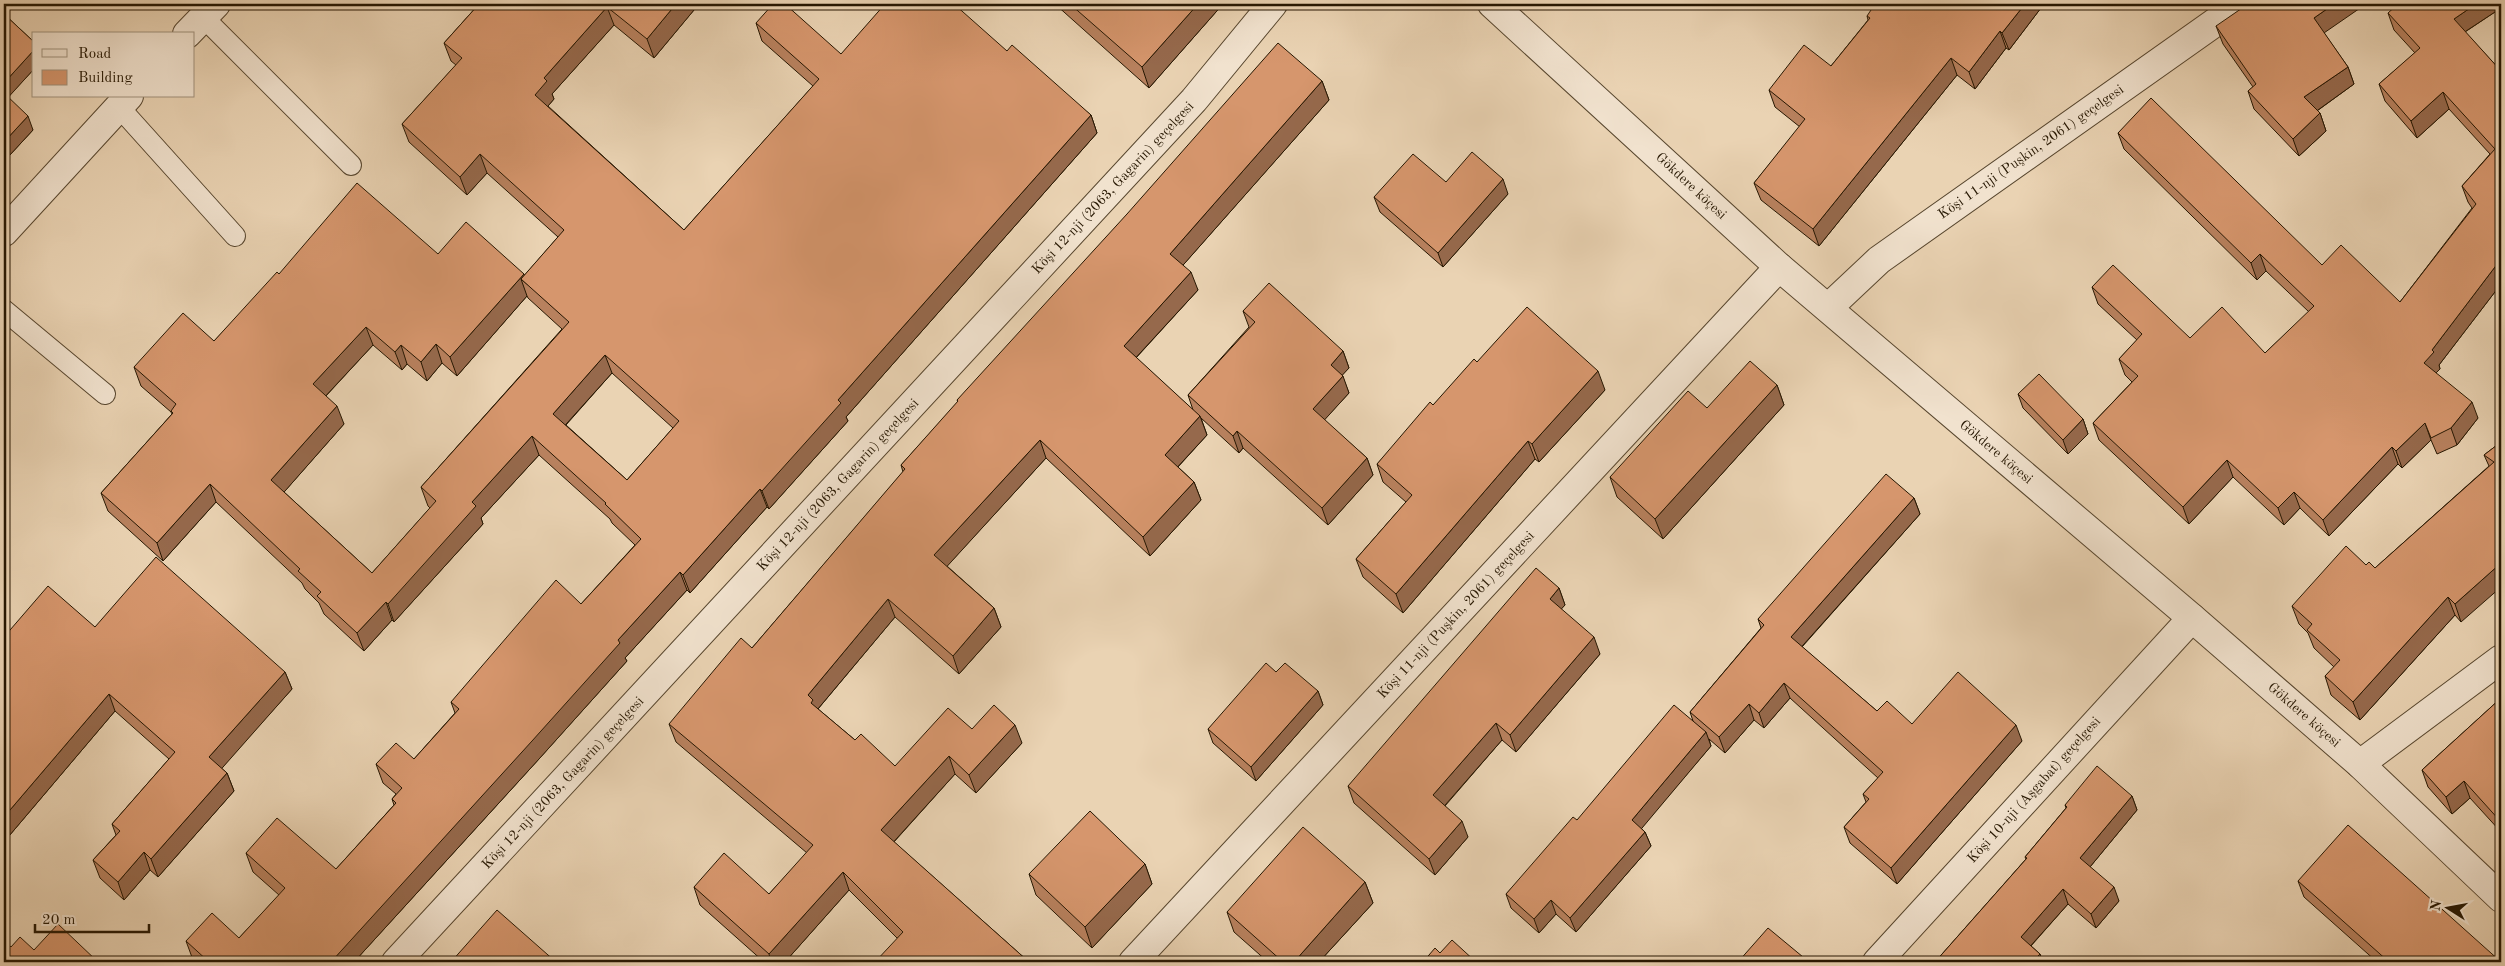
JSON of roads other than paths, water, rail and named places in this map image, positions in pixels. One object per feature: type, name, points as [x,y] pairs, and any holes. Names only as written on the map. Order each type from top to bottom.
[{"type":"street","name":"Köşi 12-nji (2063, Gagarin) geçelgesi","points":[[396,962],[1194,100],[1273,4]]},
{"type":"street","name":"Gökdere köçesi","points":[[1492,4],[1778,267],[2192,618],[2360,764],[2501,898]]},
{"type":"street","name":"Köşi 11-nji (Puşkin, 2061) geçelgesi","points":[[1828,308],[1879,260],[2241,4]]},
{"type":"street","points":[[4,232],[124,101]]},
{"type":"street","name":"Köşi 11-nji (Puşkin, 2061) geçelgesi","points":[[1133,962],[1778,267]]},
{"type":"street","name":"Köşi 10-nji (Aşgabat) geçelgesi","points":[[1877,962],[2192,618]]},
{"type":"street","points":[[2360,764],[2501,659]]},
{"type":"lane","points":[[202,18],[350,165]]},
{"type":"lane","points":[[124,101],[235,236]]},
{"type":"lane","points":[[4,310],[105,394]]}]
